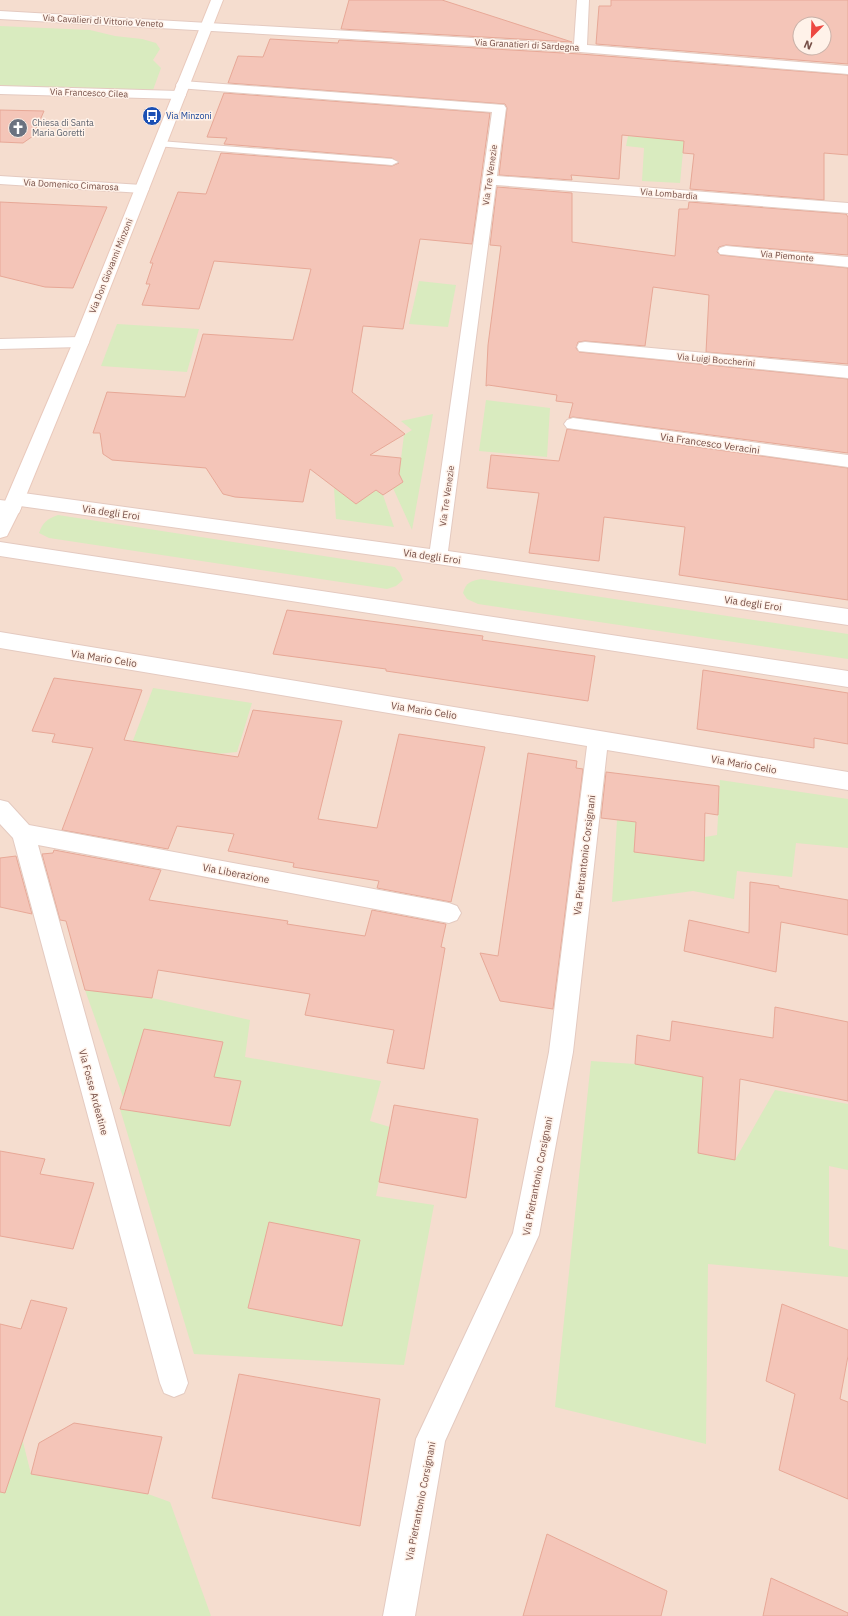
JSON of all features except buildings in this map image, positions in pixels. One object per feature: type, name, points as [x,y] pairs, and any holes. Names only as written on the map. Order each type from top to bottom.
[{"type":"street","name":"Via Don Giovanni Minzoni","points":[[0,531],[9,504],[81,342],[217,0]]},
{"type":"street","points":[[580,48],[583,0]]},
{"type":"street","name":"Via Cavalieri di Vittorio Veneto","points":[[0,15],[206,26]]},
{"type":"street","name":"Via Granatieri di Sardegna","points":[[206,26],[580,48],[848,70]]},
{"type":"street","name":"Via Francesco Cilea","points":[[0,90],[181,90]]},
{"type":"street","name":"Via Tre Venezie","points":[[181,90],[499,108],[438,557]]},
{"type":"street","name":"Via Domenico Cimarosa","points":[[0,180],[142,189]]},
{"type":"street","name":"Via Lombardia","points":[[490,180],[848,208]]},
{"type":"street","name":"Via Piemonte","points":[[726,251],[848,262]]},
{"type":"street","points":[[0,344],[81,342]]},
{"type":"street","name":"Via Luigi Boccherini","points":[[585,347],[848,372]]},
{"type":"street","name":"Via Francesco Veracini","points":[[573,424],[848,461]]},
{"type":"street","name":"Via degli Eroi","points":[[9,504],[438,557],[848,617]]},
{"type":"street","points":[[0,549],[848,679]]},
{"type":"street","name":"Via Mario Celio","points":[[0,640],[848,782]]},
{"type":"street","name":"Via Pietrantonio Corsignani","points":[[399,1616],[431,1439],[526,1235],[561,1052],[598,739]]},
{"type":"street","name":"Via Fosse Ardeatine","points":[[0,809],[23,833],[174,1383]]},
{"type":"street","name":"Via Liberazione","points":[[23,833],[449,913]]},
{"type":"lane","points":[[160,144],[392,162]]},
{"type":"shaded area","points":[[0,0],[848,0],[848,1616],[0,1616]]},
{"type":"green space","points":[[0,26],[90,30],[115,36],[142,39],[156,43],[160,49],[153,60],[161,68],[153,90],[0,86]]},
{"type":"green space","points":[[628,136],[684,141],[680,183],[642,181],[644,148],[626,146]]},
{"type":"green space","points":[[419,281],[456,285],[448,327],[409,324]]},
{"type":"green space","points":[[117,324],[199,329],[187,372],[101,366]]},
{"type":"green space","points":[[486,400],[550,408],[547,457],[479,451]]},
{"type":"green space","points":[[433,414],[412,530],[393,488],[403,481],[399,474],[404,435],[412,430],[401,421]]},
{"type":"green space","points":[[334,488],[356,504],[376,490],[383,495],[394,527],[336,519]]},
{"type":"green space","points":[[58,515],[395,567],[403,580],[396,586],[387,589],[49,538],[39,533],[46,521]]},
{"type":"green space","points":[[481,579],[848,634],[848,659],[478,604],[467,599],[463,593],[469,583],[474,580]]},
{"type":"green space","points":[[153,688],[252,703],[237,752],[216,754],[132,743]]},
{"type":"green space","points":[[720,780],[848,799],[848,848],[796,843],[792,877],[737,871],[734,899],[693,891],[612,902],[617,820],[636,822],[634,852],[704,861],[705,837],[717,835]]},
{"type":"green space","points":[[85,990],[152,998],[250,1020],[245,1057],[381,1081],[370,1121],[390,1127],[376,1196],[434,1205],[404,1365],[194,1354],[120,1109],[230,1126],[241,1082],[214,1077],[222,1042],[144,1029],[123,1097]]},
{"type":"green space","points":[[591,1061],[635,1064],[703,1077],[698,1153],[735,1160],[775,1090],[848,1104],[848,1170],[829,1166],[829,1246],[848,1250],[848,1277],[708,1264],[706,1444],[555,1407]]},
{"type":"green space","points":[[0,1436],[23,1442],[31,1474],[148,1494],[170,1502],[211,1616],[0,1616]]},
{"type":"place","name":"Via Minzoni","points":[[152,116]]},
{"type":"place","name":"Chiesa di Santa Maria Goretti","points":[[18,128]]}]
